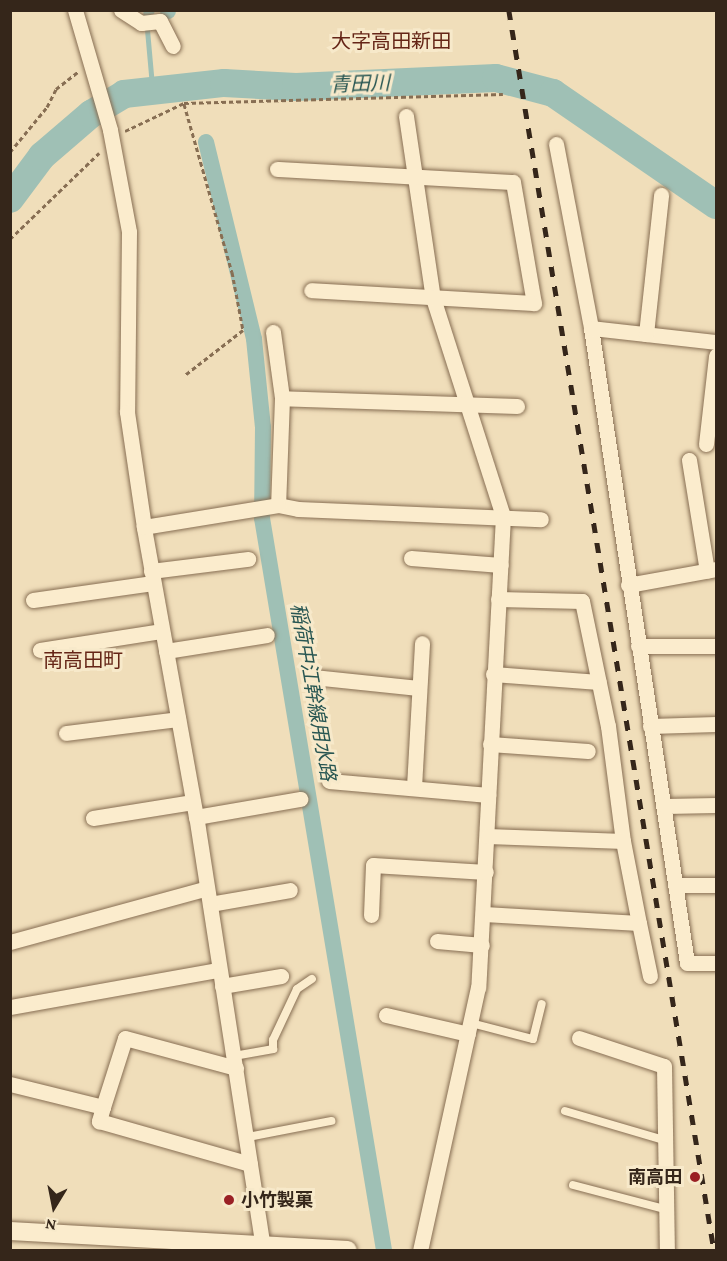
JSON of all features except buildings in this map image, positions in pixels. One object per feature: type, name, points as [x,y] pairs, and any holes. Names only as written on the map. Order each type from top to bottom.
[{"type":"street","points":[[75,10],[111,135],[129,232],[127,412],[152,577],[194,809],[210,904],[218,970],[248,1137],[263,1249]]},
{"type":"street","points":[[121,10],[148,23],[160,21],[173,46]]},
{"type":"street","points":[[406,116],[433,298],[503,516],[493,674],[482,945],[469,1029],[420,1251]]},
{"type":"street","points":[[556,144],[591,328],[628,585],[665,806],[687,963],[717,963]]},
{"type":"street","points":[[277,169],[513,182],[534,303],[311,290]]},
{"type":"street","points":[[646,334],[661,195]]},
{"type":"street","points":[[591,328],[717,342]]},
{"type":"street","points":[[273,332],[282,398],[278,505]]},
{"type":"street","points":[[706,444],[717,356]]},
{"type":"street","points":[[282,398],[517,406]]},
{"type":"street","points":[[628,585],[712,570],[689,460]]},
{"type":"street","points":[[144,527],[278,505],[298,510],[542,519]]},
{"type":"street","points":[[411,558],[501,565]]},
{"type":"street","points":[[33,600],[248,559]]},
{"type":"street","points":[[498,599],[582,601],[599,682],[623,841],[650,976]]},
{"type":"street","points":[[40,650],[162,631]]},
{"type":"street","points":[[166,651],[267,636]]},
{"type":"street","points":[[414,787],[422,642]]},
{"type":"street","points":[[638,646],[717,646]]},
{"type":"street","points":[[493,674],[599,682]]},
{"type":"street","points":[[313,677],[418,688]]},
{"type":"street","points":[[66,734],[178,719]]},
{"type":"street","points":[[650,726],[717,724]]},
{"type":"street","points":[[490,744],[588,752]]},
{"type":"street","points":[[329,781],[488,795]]},
{"type":"street","points":[[93,818],[300,799]]},
{"type":"street","points":[[665,806],[717,805]]},
{"type":"street","points":[[488,836],[623,841]]},
{"type":"street","points":[[371,915],[374,865],[486,872]]},
{"type":"street","points":[[675,885],[717,885]]},
{"type":"street","points":[[10,942],[207,888]]},
{"type":"street","points":[[210,904],[290,890]]},
{"type":"street","points":[[484,914],[639,923]]},
{"type":"street","points":[[437,940],[482,945]]},
{"type":"street","points":[[10,1007],[218,970]]},
{"type":"street","points":[[222,986],[281,976]]},
{"type":"street","points":[[386,1015],[469,1029]]},
{"type":"street","points":[[235,1062],[124,1038],[99,1121],[250,1164]]},
{"type":"street","points":[[579,1038],[664,1066],[667,1251]]},
{"type":"street","points":[[10,1084],[103,1107]]},
{"type":"street","points":[[10,1231],[263,1249],[347,1251]]},
{"type":"lane","points":[[235,1062],[273,1049],[273,1040],[297,989],[312,979]]},
{"type":"lane","points":[[469,1029],[533,1039],[542,1005]]},
{"type":"lane","points":[[565,1111],[667,1141]]},
{"type":"lane","points":[[248,1137],[331,1122]]},
{"type":"lane","points":[[573,1185],[668,1210]]},
{"type":"path","points":[[10,152],[47,107],[56,89],[90,66]]},
{"type":"path","points":[[10,239],[111,135],[184,103],[503,94]]},
{"type":"path","points":[[184,103],[232,272],[243,330],[185,375]]},
{"type":"waterway","name":"稲荷中江幹線用水路","points":[[163,11],[168,11]]},
{"type":"waterway","points":[[152,12],[146,13],[153,91]]},
{"type":"waterway","name":"青田川","points":[[10,199],[42,156],[91,114],[124,94],[224,83],[296,87],[496,78],[553,93],[716,205]]},
{"type":"waterway","name":"稲荷中江幹線用水路","points":[[206,142],[254,339],[263,427],[262,518],[384,1250]]},
{"type":"railway","points":[[509,10],[714,1250]]},
{"type":"place","name":"南高田","points":[[695,1177]]},
{"type":"place","name":"小竹製菓","points":[[229,1200]]},
{"type":"district","name":"大字高田新田","points":[[391,41]]},
{"type":"district","name":"南高田町","points":[[83,660]]}]
